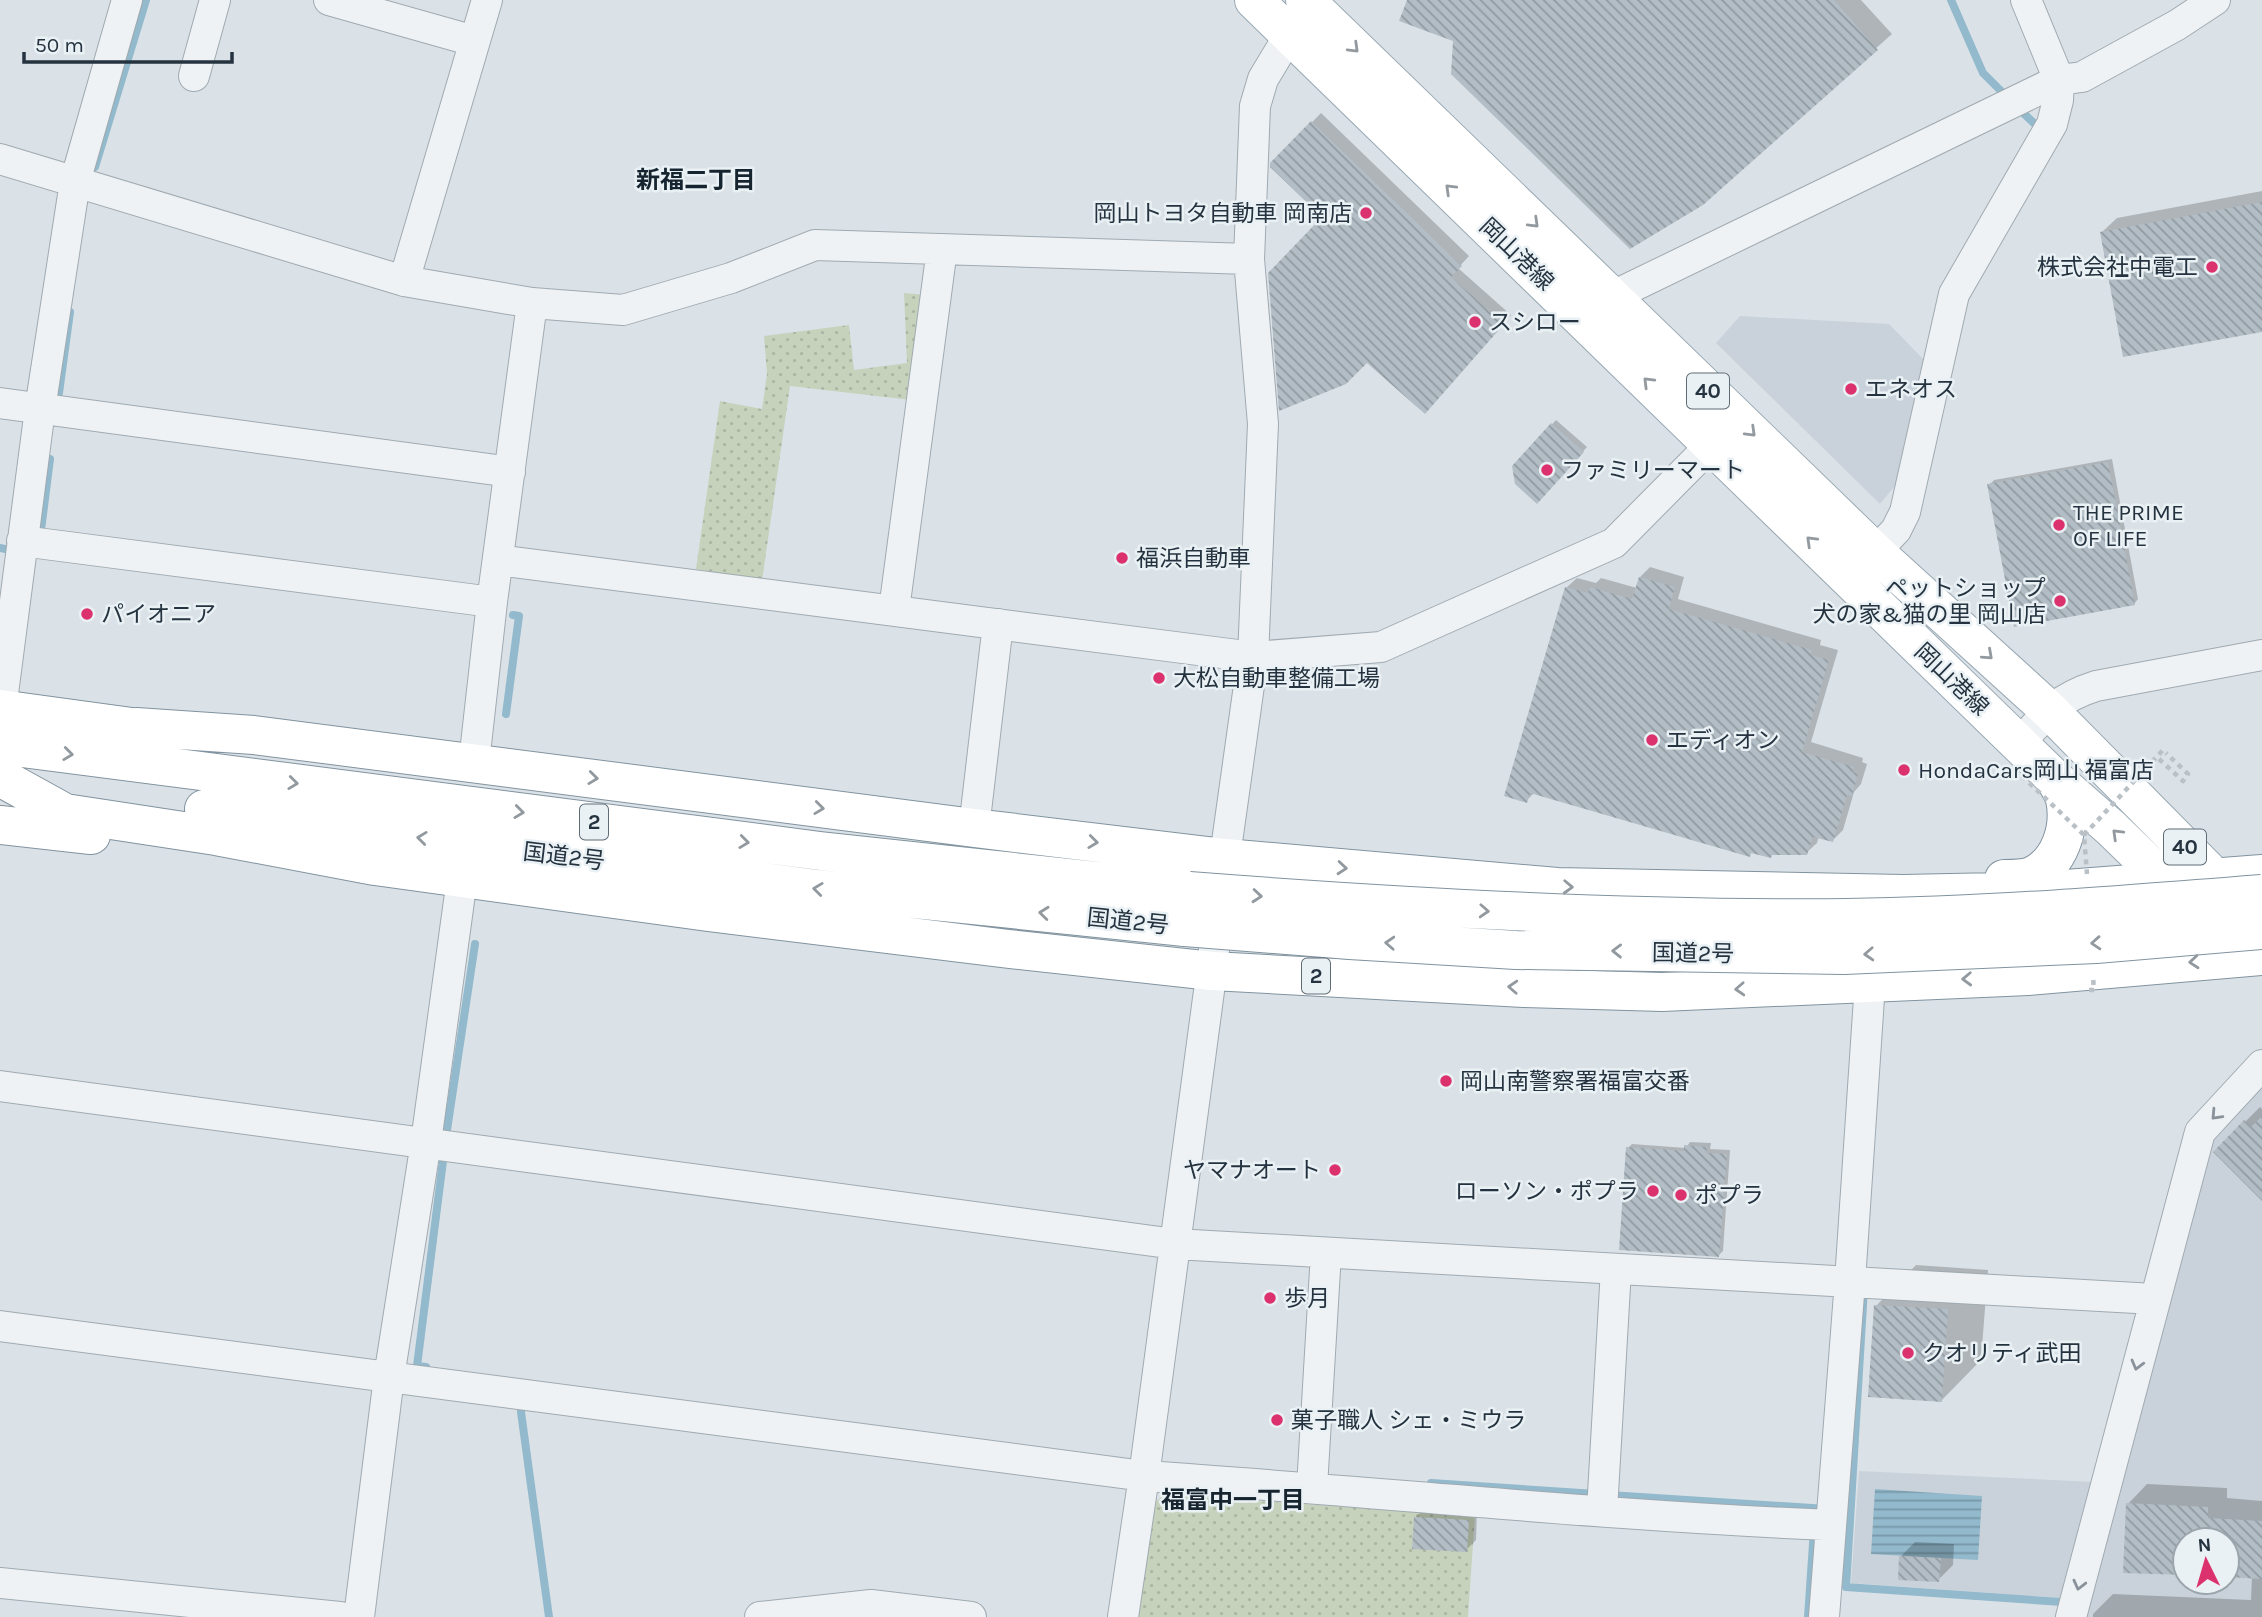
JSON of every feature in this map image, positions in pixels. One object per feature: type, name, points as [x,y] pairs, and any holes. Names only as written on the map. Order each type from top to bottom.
[{"type":"main road","name":"岡山港線","points":[[1254,0],[1297,17],[1598,309],[1875,552],[2049,710],[2216,878],[2259,933]]},
{"type":"main road","name":"岡山港線","points":[[1598,309],[1711,444],[1850,579],[2032,766],[2111,828],[2201,915],[2259,933]]},
{"type":"main road","points":[[0,709],[136,727],[401,774],[452,804]]},
{"type":"main road","points":[[136,727],[254,735],[1225,858],[1557,887],[1821,894],[2040,891],[2262,874]]},
{"type":"main road","points":[[1821,894],[1865,883],[2030,877],[2049,865],[2065,832],[2064,797],[2032,766]]},
{"type":"main road","name":"国道2号","points":[[2,769],[452,804],[820,852],[1187,909]]},
{"type":"main road","name":"国道2号","points":[[2,769],[132,800],[817,889],[1187,909],[1349,904],[1518,913],[1848,918],[2088,908],[2259,933]]},
{"type":"main road","name":"2","points":[[2,769],[65,813],[216,836],[375,866],[1009,949],[1212,971],[1524,988],[1662,992],[2028,976],[2259,933]]},
{"type":"main road","name":"2","points":[[0,825],[375,866]]},
{"type":"street","points":[[0,709],[29,546],[40,409],[75,182],[127,0]]},
{"type":"street","points":[[194,76],[215,0]]},
{"type":"street","points":[[329,0],[474,41]]},
{"type":"street","points":[[404,281],[487,0]]},
{"type":"street","points":[[1850,579],[1896,530],[1905,512],[1954,294],[2052,124],[2058,100],[2059,80],[2026,0]]},
{"type":"street","points":[[1598,309],[2013,102],[2059,80],[2082,77],[2215,0]]},
{"type":"street","points":[[1123,1617],[1253,657],[1263,424],[1249,259],[1255,106],[1263,79],[1297,17]]},
{"type":"street","points":[[0,159],[404,281],[532,303],[623,310],[731,278],[815,245],[1249,259]]},
{"type":"street","points":[[894,610],[942,250]]},
{"type":"street","points":[[474,762],[492,602],[532,303]]},
{"type":"street","points":[[0,403],[510,472]]},
{"type":"street","points":[[498,560],[1253,657],[1381,647],[1614,543],[1711,444]]},
{"type":"street","points":[[29,546],[492,602]]},
{"type":"street","points":[[974,828],[998,624]]},
{"type":"street","points":[[2032,766],[2049,710],[2073,693],[2096,686],[2262,654]]},
{"type":"street","points":[[359,1617],[389,1377],[426,1142],[462,879]]},
{"type":"street","points":[[1825,1614],[1825,1518],[1860,1281],[1870,983]]},
{"type":"street","points":[[2071,1617],[2200,1132],[2262,1065]]},
{"type":"street","points":[[0,1086],[1175,1244],[2154,1299]]},
{"type":"street","points":[[1313,1479],[1326,1253]]},
{"type":"street","points":[[1603,1500],[1616,1269]]},
{"type":"street","points":[[0,1326],[1144,1476],[1313,1479],[1825,1518]]},
{"type":"street","points":[[0,1583],[209,1611],[340,1617]]},
{"type":"street","points":[[760,1617],[871,1605],[971,1617]]},
{"type":"path","points":[[2032,766],[2084,835],[2163,750],[2188,774],[2183,781],[2159,759]]},
{"type":"shaded area","points":[[1740,316],[1889,324],[1926,362],[1904,475],[1880,504],[1716,343]]},
{"type":"shaded area","points":[[2262,1085],[2262,1617],[2086,1617],[2212,1134]]},
{"type":"shaded area","points":[[1859,1471],[2096,1482],[2063,1598],[1851,1583]]},
{"type":"green space","points":[[904,293],[926,295],[911,400],[790,386],[762,581],[696,569],[720,401],[762,409],[767,374],[764,336],[849,325],[854,370],[907,363]]},
{"type":"green space","points":[[1164,1495],[1475,1515],[1468,1617],[1134,1617],[1150,1506]]},
{"type":"water","points":[[1875,1489],[1982,1496],[1978,1560],[1871,1554]]},
{"type":"building","points":[[1407,0],[1834,0],[1878,50],[1703,205],[1630,249],[1451,74],[1453,41],[1399,21]]},
{"type":"building","points":[[1311,121],[1462,266],[1451,277],[1504,324],[1425,414],[1367,363],[1346,384],[1279,411],[1268,273],[1322,217],[1270,167],[1270,163]]},
{"type":"building","points":[[2262,202],[2262,332],[2123,357],[2100,232]]},
{"type":"building","points":[[1551,423],[1584,452],[1537,504],[1515,484],[1512,466]]},
{"type":"building","points":[[2108,462],[2135,605],[2014,627],[1987,484]]},
{"type":"building","points":[[1639,577],[1675,587],[1669,609],[1812,650],[1811,655],[1829,660],[1802,752],[1854,767],[1853,772],[1858,774],[1852,796],[1847,795],[1833,842],[1813,837],[1807,855],[1772,855],[1771,858],[1751,853],[1750,857],[1530,793],[1527,803],[1504,796],[1565,587],[1588,593],[1590,587],[1632,599]]},
{"type":"building","points":[[2262,1116],[2262,1201],[2213,1152],[2244,1120],[2251,1127]]},
{"type":"building","points":[[1684,1145],[1707,1147],[1706,1153],[1727,1154],[1719,1257],[1619,1250],[1626,1147],[1684,1151]]},
{"type":"building","name":"クオリティ武田","points":[[1874,1305],[1948,1309],[1942,1402],[1868,1397]]},
{"type":"building","points":[[2126,1503],[2208,1507],[2208,1518],[2262,1521],[2262,1579],[2241,1578],[2241,1526],[2171,1526],[2171,1575],[2123,1573]]},
{"type":"building","points":[[1414,1517],[1469,1520],[1467,1552],[1412,1549]]},
{"type":"building","points":[[1899,1556],[1941,1558],[1939,1582],[1898,1580]]},
{"type":"waterway","points":[[95,167],[146,0]]},
{"type":"waterway","points":[[1951,0],[1983,73],[2009,99]]},
{"type":"waterway","points":[[2018,108],[2039,128]]},
{"type":"waterway","points":[[59,393],[70,312]]},
{"type":"waterway","points":[[40,538],[50,459]]},
{"type":"waterway","points":[[0,548],[15,551]]},
{"type":"waterway","points":[[506,714],[519,616],[513,615]]},
{"type":"waterway","points":[[447,1130],[475,944]]},
{"type":"waterway","points":[[426,1367],[417,1366],[443,1161]]},
{"type":"waterway","points":[[1864,1288],[1846,1587],[2062,1602]]},
{"type":"waterway","points":[[523,1401],[521,1412],[549,1617]]},
{"type":"waterway","points":[[1431,1483],[1596,1494]]},
{"type":"waterway","points":[[1609,1495],[1827,1509]]},
{"type":"waterway","points":[[1808,1617],[1814,1529]]},
{"type":"place","name":"岡山トヨタ自動車 岡南店","points":[[1366,213]]},
{"type":"place","name":"株式会社中電工","points":[[2212,267]]},
{"type":"place","name":"スシロー","points":[[1475,322]]},
{"type":"place","name":"エネオス","points":[[1851,389]]},
{"type":"place","name":"ファミリーマート","points":[[1547,470]]},
{"type":"place","name":"THE PRIME OF LIFE","points":[[2059,525]]},
{"type":"place","name":"福浜自動車","points":[[1122,558]]},
{"type":"place","name":"ペットショップ 犬の家&猫の里 岡山店","points":[[2060,601]]},
{"type":"place","name":"パイオニア","points":[[87,614]]},
{"type":"place","name":"大松自動車整備工場","points":[[1159,678]]},
{"type":"place","name":"エディオン","points":[[1652,740]]},
{"type":"place","name":"HondaCars岡山 福富店","points":[[1904,770]]},
{"type":"place","name":"岡山南警察署福富交番","points":[[1446,1081]]},
{"type":"place","name":"ヤマナオート","points":[[1335,1170]]},
{"type":"place","name":"ローソン・ポプラ","points":[[1653,1191]]},
{"type":"place","name":"ポプラ","points":[[1681,1195]]},
{"type":"place","name":"歩月","points":[[1270,1298]]},
{"type":"place","name":"クオリティ武田","points":[[1908,1353]]},
{"type":"place","name":"菓子職人 シェ・ミウラ","points":[[1277,1420]]},
{"type":"district","name":"新福二丁目","points":[[696,180]]},
{"type":"district","name":"福富中一丁目","points":[[1233,1500]]}]
